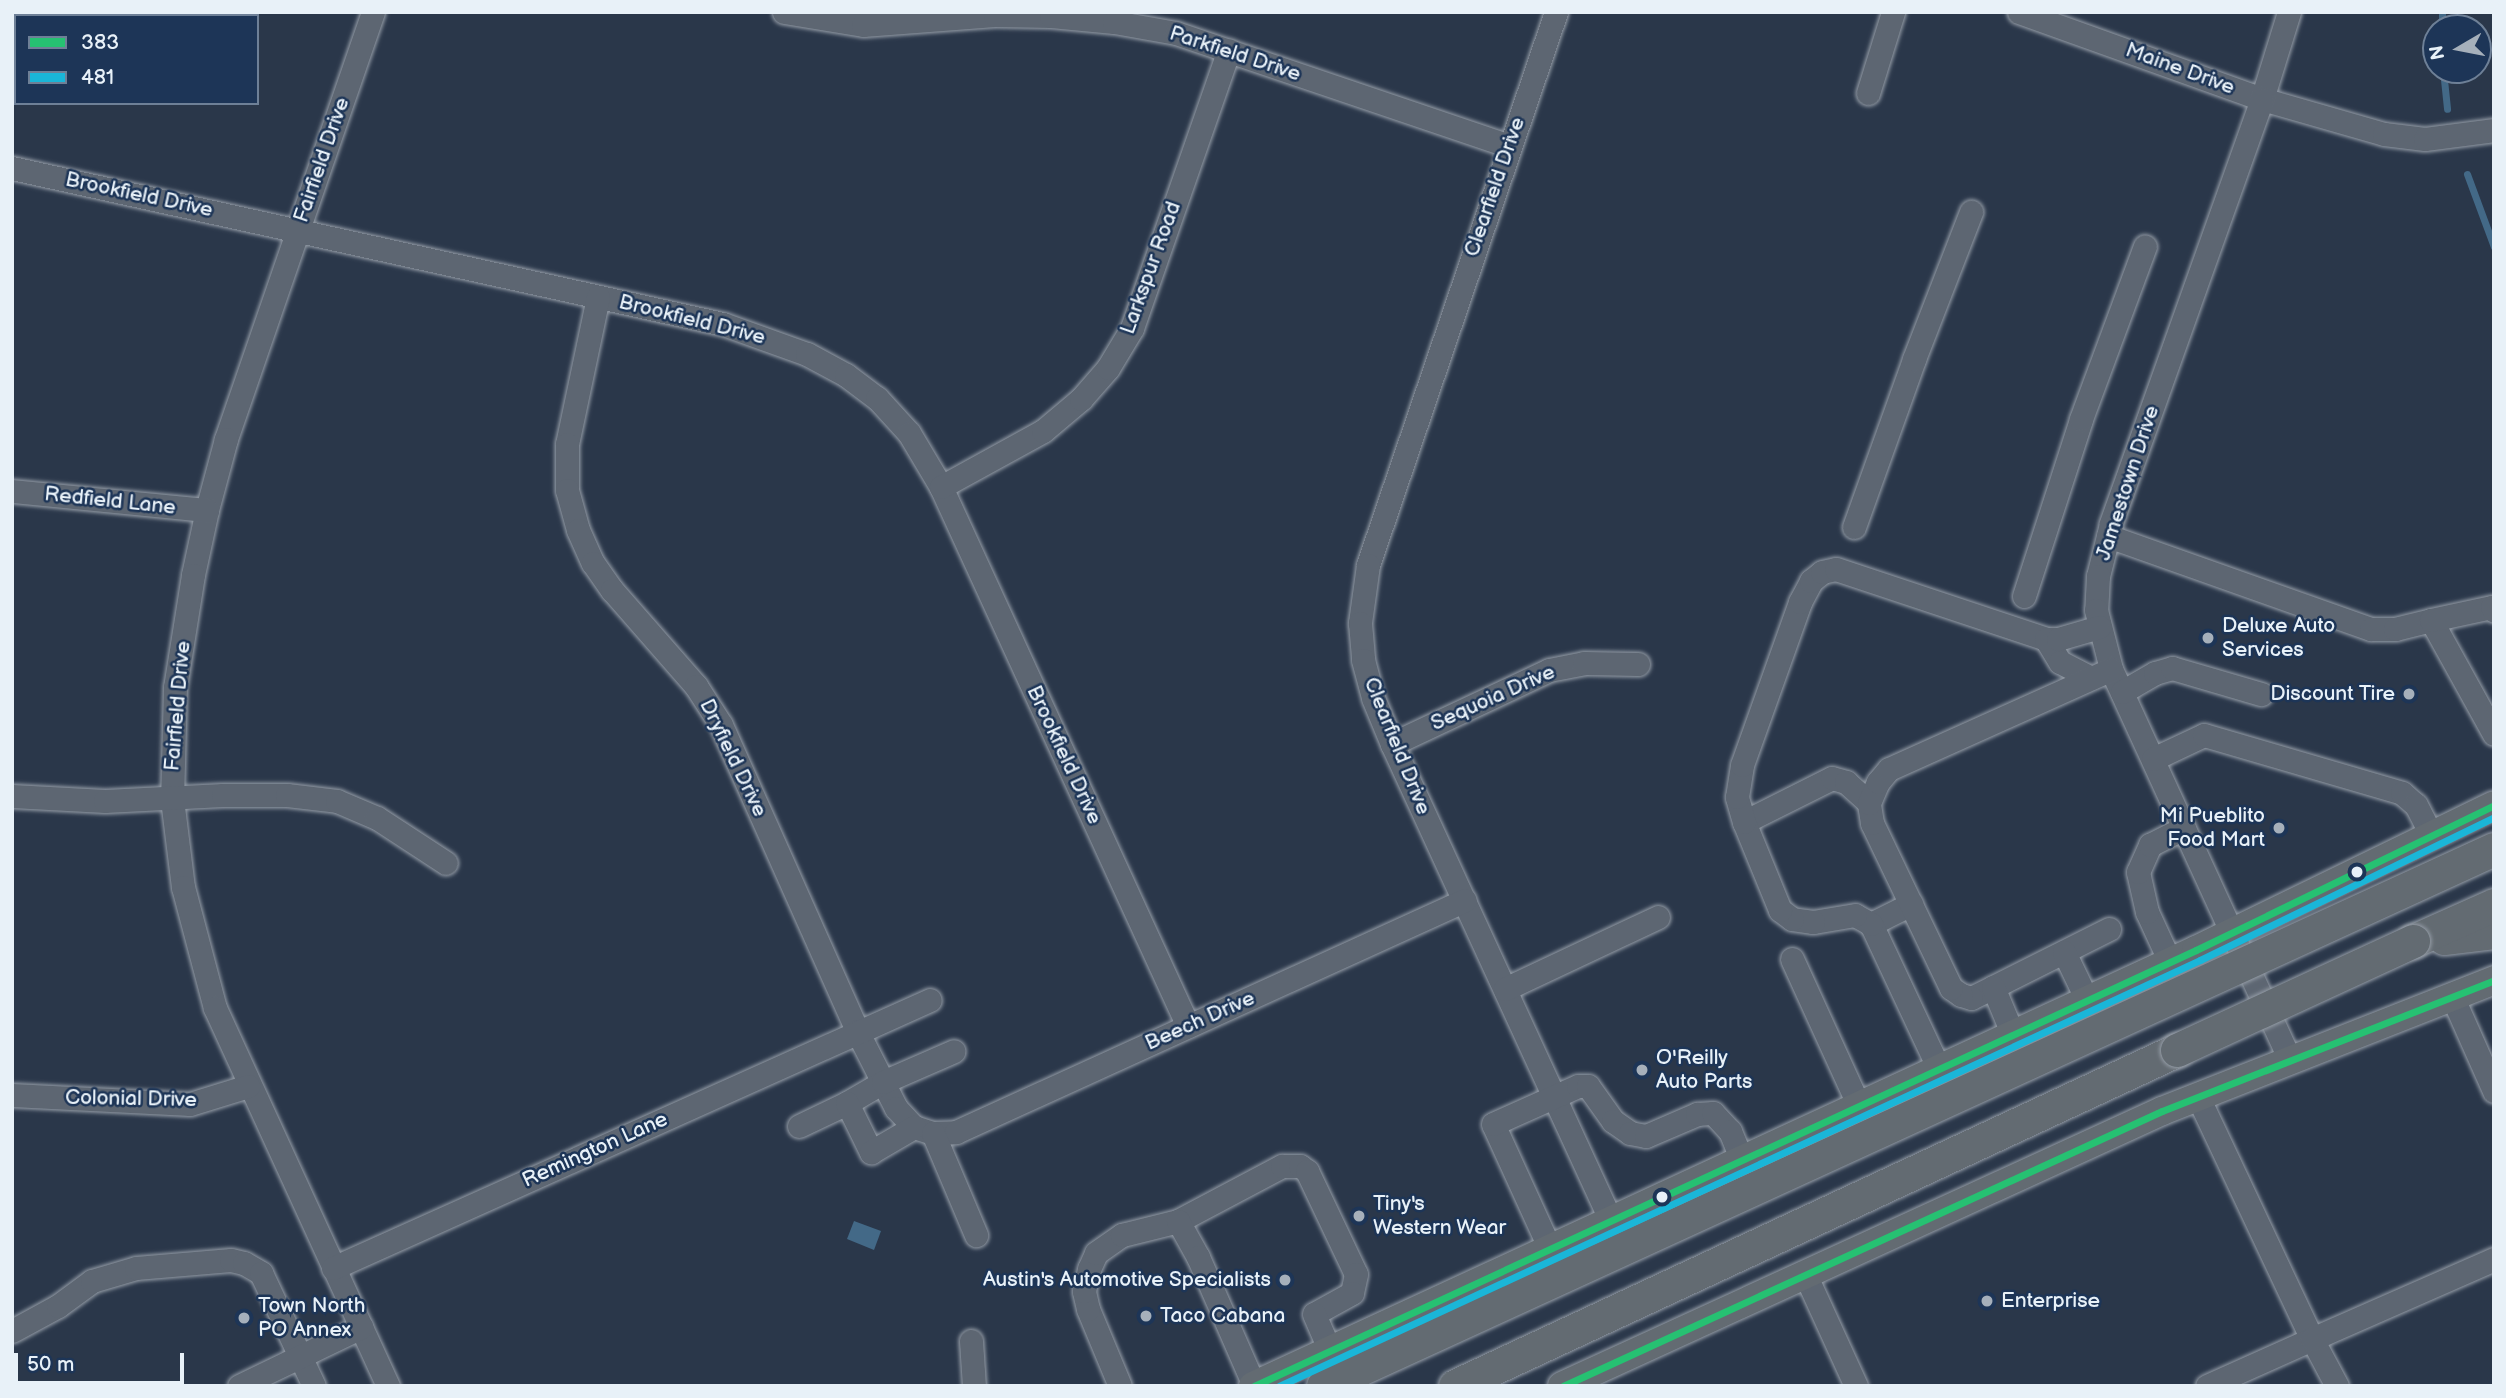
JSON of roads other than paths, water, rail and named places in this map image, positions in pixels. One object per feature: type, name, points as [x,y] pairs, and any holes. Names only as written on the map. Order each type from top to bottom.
[{"type":"highway","points":[[1323,1386],[2494,849]]},
{"type":"highway","points":[[1455,1386],[2494,905]]},
{"type":"highway","points":[[2413,941],[2494,932]]},
{"type":"main road","points":[[1254,1385],[2196,950],[2494,805]]},
{"type":"main road","points":[[2196,950],[2226,953],[2248,967]]},
{"type":"main road","points":[[1562,1386],[2198,1097],[2452,996],[2491,988]]},
{"type":"street","name":"Fairfield Drive","points":[[373,12],[226,439],[207,510],[193,575],[175,687],[172,799],[183,887],[215,1008],[248,1086],[388,1386]]},
{"type":"street","name":"Parkfield Drive","points":[[784,12],[863,25],[995,15],[1052,16],[1114,22],[1176,33],[1509,146]]},
{"type":"street","name":"Clearfield Drive","points":[[1556,12],[1368,565],[1361,596],[1363,660],[1373,698],[1392,744],[1611,1222]]},
{"type":"street","points":[[1868,93],[1893,12]]},
{"type":"street","name":"Maine Drive","points":[[2019,12],[2262,99],[2384,134],[2425,139],[2494,130]]},
{"type":"street","name":"Jamestown Drive","points":[[2288,12],[2262,99],[2108,536],[2098,576],[2101,673],[2122,692],[2290,1060]]},
{"type":"street","name":"Larkspur Road","points":[[941,486],[1044,430],[1081,400],[1108,368],[1132,328],[1228,50]]},
{"type":"street","name":"Brookfield Drive","points":[[12,167],[723,324],[807,354],[846,375],[877,398],[909,433],[941,486],[1188,1026]]},
{"type":"street","points":[[1854,527],[1914,359],[1971,212]]},
{"type":"street","points":[[2024,596],[2081,419],[2145,246]]},
{"type":"street","name":"Dryfield Drive","points":[[598,297],[567,444],[567,490],[578,530],[593,563],[612,590],[696,686],[721,725],[857,1031],[896,1108],[923,1130],[976,1235]]},
{"type":"street","name":"Redfield Lane","points":[[12,491],[207,510]]},
{"type":"street","points":[[2108,536],[2371,629],[2395,629],[2493,608]]},
{"type":"street","points":[[1939,1069],[1871,924],[1855,915],[1813,922],[1792,919],[1780,910],[1744,822],[1737,797],[1742,765],[1800,602],[1811,581],[1822,572],[1836,569],[2046,639],[2058,639],[2099,627]]},
{"type":"street","points":[[2431,620],[2487,705],[2494,734]]},
{"type":"street","points":[[2046,639],[2060,662],[2101,673]]},
{"type":"street","name":"Sequoia Drive","points":[[1392,744],[1549,670],[1584,663],[1638,664]]},
{"type":"street","points":[[2122,692],[2155,673],[2172,667],[2261,695]]},
{"type":"street","points":[[2101,673],[1889,769],[1878,782],[1869,803],[1872,822],[1951,988],[1971,998],[2109,929]]},
{"type":"street","points":[[2153,759],[2204,735],[2402,793],[2416,805],[2432,835]]},
{"type":"street","points":[[1744,822],[1832,778],[1846,782],[1869,803]]},
{"type":"street","points":[[12,796],[105,801],[223,795],[287,795],[337,802],[377,818],[446,863]]},
{"type":"street","points":[[2170,962],[2147,912],[2138,872],[2150,845],[2184,828]]},
{"type":"street","name":"Beech Drive","points":[[923,1130],[956,1132],[1465,900]]},
{"type":"street","points":[[1871,924],[1911,904]]},
{"type":"street","points":[[1505,989],[1658,916]]},
{"type":"street","points":[[2064,952],[2087,1000]]},
{"type":"street","points":[[1792,959],[1859,1106]]},
{"type":"street","points":[[1993,987],[2013,1035]]},
{"type":"street","points":[[2452,996],[2494,1091]]},
{"type":"street","name":"Remington Lane","points":[[333,1268],[930,1000]]},
{"type":"street","points":[[799,1126],[848,1103],[883,1082],[954,1051]]},
{"type":"street","name":"Colonial Drive","points":[[12,1095],[190,1104],[248,1086]]},
{"type":"street","points":[[1550,1249],[1493,1124],[1578,1086],[1588,1086],[1612,1121],[1630,1133],[1646,1136],[1697,1114],[1713,1113],[1730,1131],[1742,1161]]},
{"type":"street","points":[[2198,1097],[2312,1339],[2337,1386]]},
{"type":"street","points":[[848,1103],[871,1152],[923,1130]]},
{"type":"street","points":[[1120,1386],[1088,1309],[1084,1291],[1096,1253],[1122,1235],[1178,1221],[1282,1166],[1300,1166],[1307,1171],[1356,1274],[1352,1293],[1314,1314],[1330,1351]]},
{"type":"street","points":[[1178,1221],[1204,1269],[1254,1385]]},
{"type":"street","points":[[2207,1386],[2494,1259]]},
{"type":"street","points":[[12,1331],[58,1306],[92,1282],[136,1268],[230,1260],[244,1263],[261,1273],[314,1386]]},
{"type":"street","points":[[1805,1274],[1856,1386]]},
{"type":"street","points":[[239,1386],[361,1327]]},
{"type":"street","points":[[971,1341],[974,1386]]},
{"type":"water","points":[[854,1221],[881,1231],[874,1250],[847,1239]]},
{"type":"waterway","points":[[2444,84],[2447,109]]},
{"type":"waterway","points":[[2467,174],[2494,247]]},
{"type":"place","name":"Deluxe Auto Services","points":[[2208,638]]},
{"type":"place","name":"Discount Tire","points":[[2409,694]]},
{"type":"place","name":"Mi Pueblito Food Mart","points":[[2279,828]]},
{"type":"place","name":"O'Reilly Auto Parts","points":[[1642,1070]]},
{"type":"place","name":"Tiny's Western Wear","points":[[1359,1216]]},
{"type":"place","name":"Austin's Automotive Specialists","points":[[1285,1280]]},
{"type":"place","name":"Enterprise","points":[[1987,1301]]},
{"type":"place","name":"Taco Cabana","points":[[1146,1316]]},
{"type":"place","name":"Town North PO Annex","points":[[244,1318]]}]
